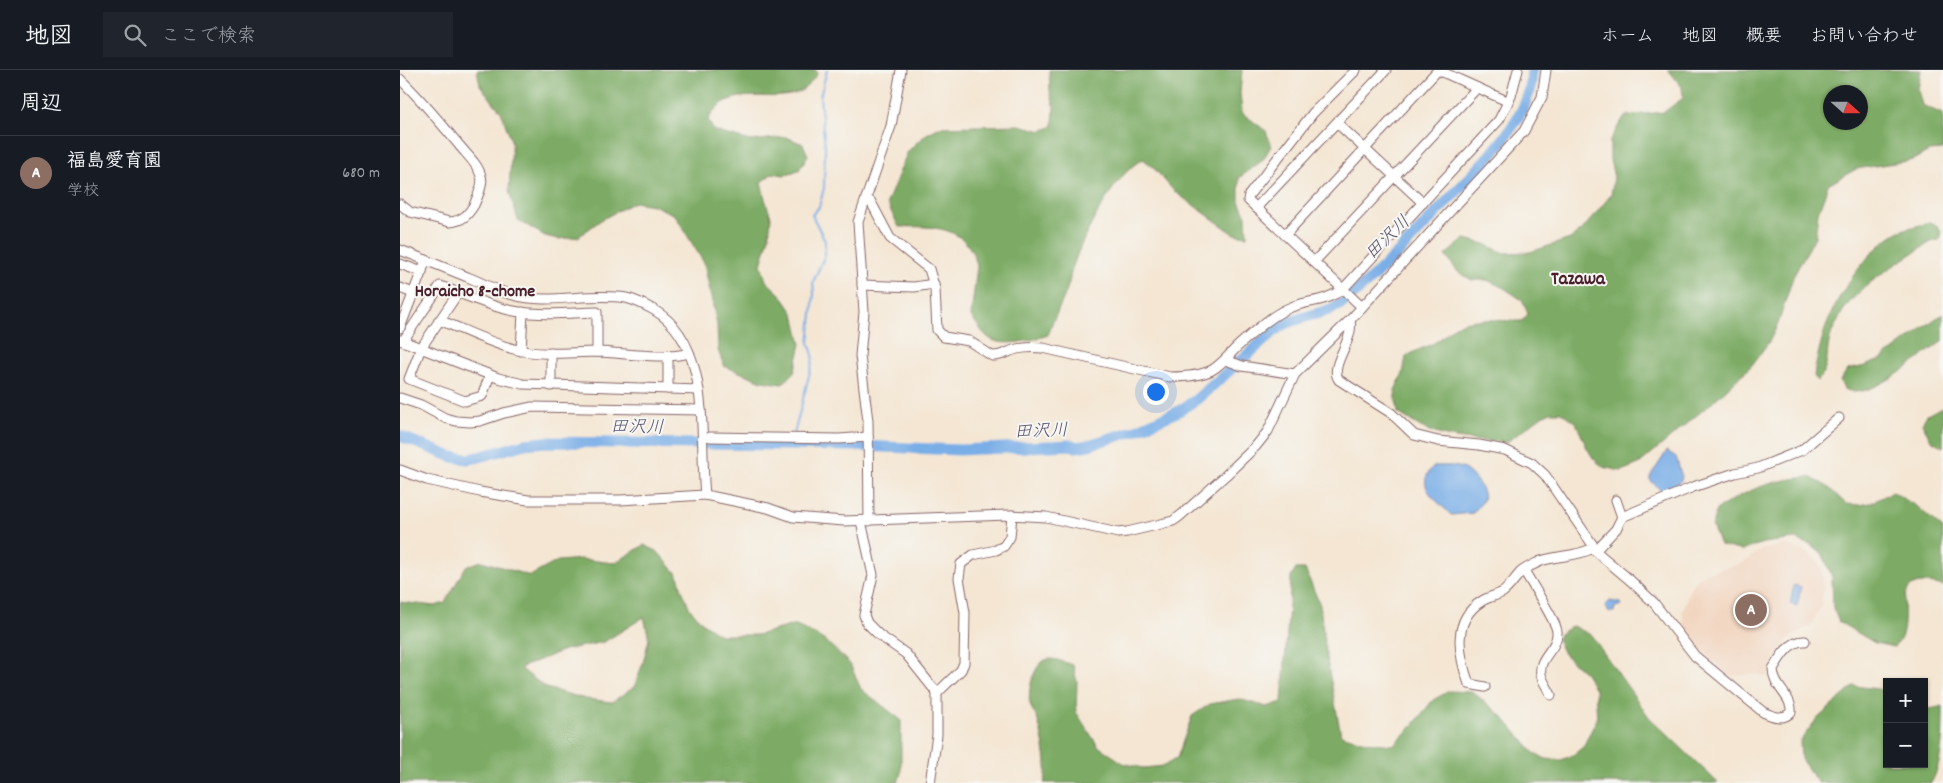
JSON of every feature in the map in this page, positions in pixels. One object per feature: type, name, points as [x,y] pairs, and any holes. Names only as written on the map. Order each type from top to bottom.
[{"type":"street","points":[[400,74],[403,70]]},
{"type":"street","points":[[901,70],[891,126],[858,222],[864,312],[860,356],[868,421],[865,521],[873,575],[864,615],[867,623],[879,635],[906,654],[937,693],[938,735],[930,783]]},
{"type":"street","points":[[1356,70],[1313,114],[1249,195],[1248,200],[1362,307]]},
{"type":"street","points":[[1256,208],[1386,70]]},
{"type":"street","points":[[1285,235],[1438,70],[1509,102]]},
{"type":"street","points":[[866,198],[871,202],[890,238],[930,269],[934,284],[937,330],[944,337],[969,341],[992,356],[1018,348],[1043,348],[1170,377],[1188,376],[1210,371],[1228,361],[1243,342],[1276,315],[1290,307],[1326,299],[1343,289],[1489,132],[1504,113],[1516,84],[1518,70]]},
{"type":"street","points":[[400,470],[427,480],[528,500],[620,500],[705,495],[768,508],[793,517],[865,521],[1012,515],[1046,518],[1118,532],[1172,521],[1226,475],[1256,446],[1268,431],[1295,374],[1350,320],[1524,131],[1542,98],[1546,70]]},
{"type":"street","points":[[400,79],[416,94],[474,163],[481,176],[481,182],[471,211],[457,222],[410,212],[400,204]]},
{"type":"street","points":[[1314,262],[1477,88]]},
{"type":"street","points":[[1337,123],[1423,203]]},
{"type":"street","points":[[400,250],[513,295],[542,298],[600,296],[626,298],[639,302],[658,313],[676,329],[689,352],[699,390],[705,495]]},
{"type":"street","points":[[400,328],[426,260]]},
{"type":"street","points":[[400,264],[422,272]]},
{"type":"street","points":[[862,285],[914,287],[934,284]]},
{"type":"street","points":[[597,352],[597,312],[543,314],[502,309],[440,286],[402,341],[490,375],[523,384],[699,390]]},
{"type":"street","points":[[400,288],[413,294]]},
{"type":"street","points":[[458,293],[421,348],[409,379],[465,401],[482,396],[490,375]]},
{"type":"street","points":[[521,350],[523,312]]},
{"type":"street","points":[[439,320],[521,350],[551,353],[597,352],[668,355],[689,352]]},
{"type":"street","points":[[1350,320],[1350,338],[1336,369],[1339,380],[1391,413],[1414,435],[1438,441],[1505,450],[1532,463],[1545,475],[1594,549],[1654,603],[1686,645],[1705,665],[1744,698],[1770,715],[1787,717],[1791,712],[1790,704],[1775,680],[1773,669],[1785,651],[1799,640],[1805,641]]},
{"type":"street","points":[[551,353],[551,386]]},
{"type":"street","points":[[668,355],[668,389]]},
{"type":"street","points":[[1228,361],[1242,366],[1295,374]]},
{"type":"street","points":[[400,398],[422,405],[445,418],[470,422],[532,407],[700,410]]},
{"type":"street","points":[[1485,687],[1469,684],[1462,661],[1460,640],[1463,621],[1481,601],[1504,591],[1524,570],[1547,559],[1594,549],[1616,529],[1622,518],[1693,487],[1735,473],[1758,468],[1802,450],[1840,418]]},
{"type":"street","points":[[710,436],[839,440],[868,437]]},
{"type":"street","points":[[1616,500],[1622,518]]},
{"type":"street","points":[[937,693],[961,670],[964,663],[965,613],[959,578],[961,564],[973,555],[996,550],[1004,546],[1010,536],[1012,515]]},
{"type":"street","points":[[1524,570],[1557,629],[1556,642],[1542,662],[1541,667],[1541,675],[1551,695]]},
{"type":"shaded area","points":[[1786,545],[1807,553],[1816,560],[1822,569],[1824,589],[1820,608],[1811,625],[1788,639],[1772,665],[1768,677],[1756,674],[1729,676],[1687,637],[1682,612],[1690,589],[1699,577],[1706,573],[1742,563],[1763,549]]},
{"type":"green space","points":[[477,70],[816,70],[817,74],[811,82],[797,93],[773,97],[748,96],[726,101],[716,108],[708,120],[714,131],[751,141],[786,137],[803,144],[808,155],[799,170],[784,175],[773,173],[761,182],[771,217],[769,237],[761,265],[766,281],[781,295],[794,314],[801,344],[794,373],[782,384],[762,381],[724,366],[718,350],[717,325],[704,263],[675,215],[653,205],[634,202],[601,220],[578,237],[558,239],[545,236],[518,220],[509,191],[512,143],[501,112],[480,85]]},
{"type":"green space","points":[[1049,70],[1242,70],[1240,93],[1242,113],[1266,131],[1271,146],[1263,160],[1239,178],[1239,201],[1246,216],[1247,236],[1234,234],[1182,197],[1143,159],[1132,166],[1111,191],[1084,239],[1072,269],[1063,300],[1048,335],[1027,341],[1010,343],[995,341],[986,336],[971,316],[977,266],[966,242],[957,235],[936,228],[899,227],[887,203],[907,153],[925,135],[940,127],[1019,125],[1042,131],[1053,126],[1054,106],[1050,91]]},
{"type":"green space","points":[[1668,70],[1921,70],[1918,90],[1922,105],[1943,114],[1943,150],[1929,151],[1913,160],[1856,169],[1828,185],[1818,213],[1815,237],[1793,277],[1778,324],[1770,340],[1752,365],[1715,400],[1639,464],[1621,471],[1603,467],[1593,458],[1576,423],[1561,412],[1551,412],[1542,416],[1507,442],[1444,436],[1422,427],[1398,413],[1395,390],[1403,373],[1406,357],[1434,343],[1459,324],[1474,320],[1522,321],[1528,314],[1522,300],[1487,280],[1472,280],[1458,272],[1445,255],[1465,239],[1485,244],[1504,253],[1530,252],[1570,239],[1582,230],[1611,195],[1614,177],[1610,160],[1610,141],[1620,123],[1626,116],[1664,112],[1683,98],[1682,87]]},
{"type":"green space","points":[[1929,223],[1938,226],[1941,231],[1939,240],[1931,242],[1891,267],[1864,288],[1843,311],[1831,335],[1824,372],[1817,381],[1814,376],[1819,349],[1831,313],[1852,277],[1876,249],[1893,235],[1906,229]]},
{"type":"green space","points":[[1943,314],[1943,341],[1901,372],[1877,386],[1855,392],[1844,389],[1840,381],[1847,370],[1880,360]]},
{"type":"green space","points":[[1943,408],[1943,447],[1931,440],[1922,423],[1927,415]]},
{"type":"green space","points":[[1810,477],[1828,487],[1846,504],[1859,505],[1870,503],[1893,492],[1919,508],[1943,529],[1943,586],[1924,583],[1912,585],[1907,592],[1901,638],[1894,647],[1875,643],[1839,622],[1833,608],[1832,577],[1823,555],[1811,545],[1795,539],[1763,543],[1742,551],[1720,545],[1712,526],[1716,510],[1739,496],[1771,483]]},
{"type":"green space","points":[[644,545],[657,551],[678,575],[690,609],[704,624],[720,635],[757,635],[794,625],[828,643],[850,664],[861,689],[901,720],[901,773],[898,783],[400,783],[400,602],[435,606],[445,603],[466,566],[482,561],[530,576],[558,561],[580,559],[615,563]],"holes":[[[644,617],[649,639],[634,687],[612,702],[586,699],[546,688],[520,668],[564,650],[604,642]]]},
{"type":"green space","points":[[1296,569],[1305,569],[1320,605],[1326,655],[1341,735],[1366,742],[1393,745],[1414,724],[1433,700],[1449,691],[1473,692],[1503,717],[1534,753],[1546,759],[1561,760],[1573,755],[1583,747],[1597,719],[1595,689],[1585,673],[1564,654],[1558,641],[1560,633],[1573,626],[1591,635],[1649,717],[1718,783],[1044,783],[1046,761],[1043,742],[1037,718],[1031,708],[1029,699],[1033,677],[1044,660],[1059,660],[1073,665],[1077,682],[1076,712],[1098,746],[1123,763],[1143,768],[1164,766],[1177,758],[1192,716],[1210,704],[1239,699],[1267,707],[1282,702],[1291,577]]},
{"type":"green space","points":[[1854,686],[1878,689],[1883,691],[1883,768],[1928,768],[1928,708],[1943,706],[1940,757],[1931,783],[1818,783],[1801,759],[1800,741],[1816,720]]},
{"type":"water","points":[[1667,451],[1676,457],[1682,477],[1675,488],[1662,492],[1650,480],[1650,477]]},
{"type":"water","points":[[1434,466],[1459,467],[1473,477],[1483,491],[1484,496],[1482,502],[1473,513],[1451,515],[1433,498],[1426,486],[1426,480],[1428,473]]},
{"type":"water","points":[[1794,585],[1801,587],[1797,606],[1790,604]]},
{"type":"water","points":[[1610,601],[1621,603],[1622,605],[1615,607],[1614,612],[1609,612],[1605,606]]},
{"type":"waterway","points":[[794,434],[812,364],[813,355],[809,343],[814,294],[813,282],[825,255],[825,241],[812,215],[819,207],[824,188],[825,147],[820,97],[827,70]]},
{"type":"waterway","name":"田沢川","points":[[400,436],[452,457],[468,459],[525,444],[545,442],[858,446],[960,450],[1072,445],[1076,447],[1089,445],[1134,431],[1179,411],[1197,399],[1278,328],[1294,320],[1321,313],[1337,306],[1372,278],[1478,169],[1504,139],[1526,100],[1530,88],[1532,70]]},
{"type":"place","name":"福島愛育園","points":[[1751,610]]},
{"type":"district","name":"Tazawa","points":[[1578,277]]},
{"type":"district","name":"Horaicho 8-chome","points":[[475,290]]}]
